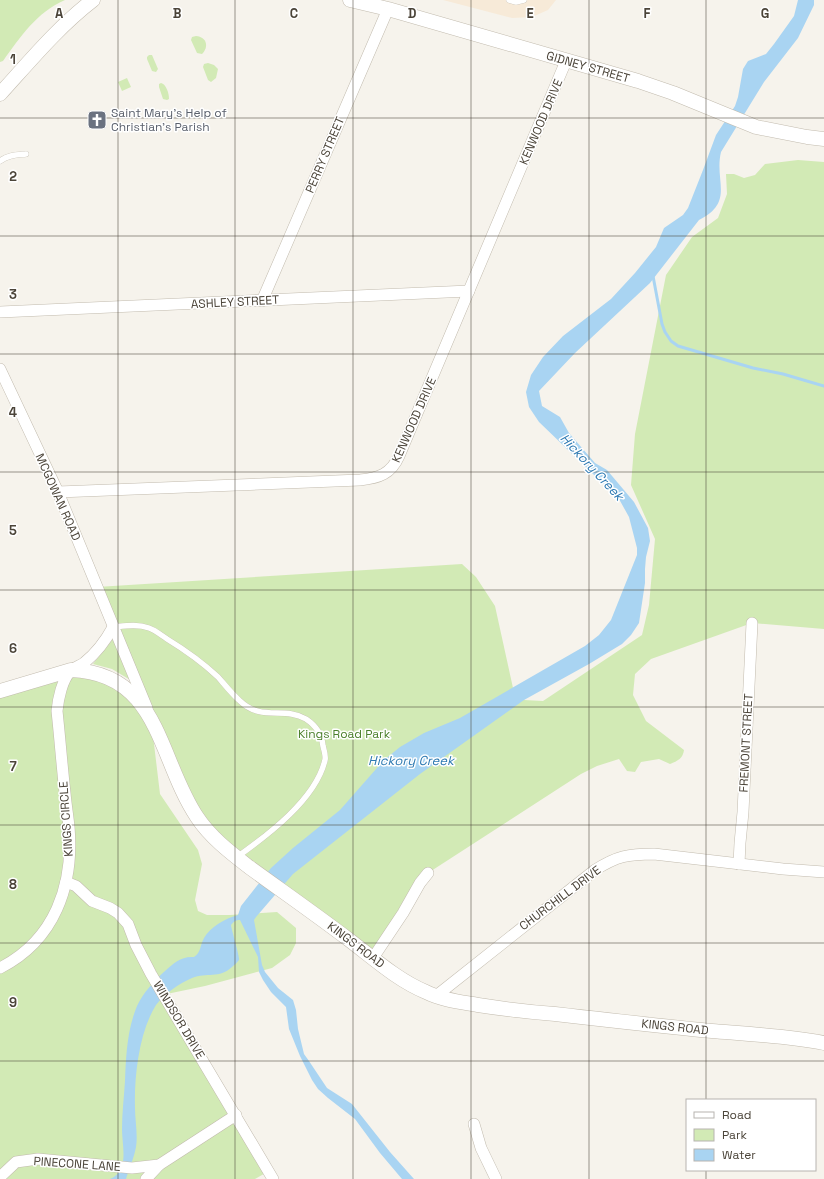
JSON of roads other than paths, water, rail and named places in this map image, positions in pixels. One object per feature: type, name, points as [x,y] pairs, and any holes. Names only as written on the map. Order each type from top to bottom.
[{"type":"street","points":[[0,94],[60,28],[93,0]]},
{"type":"street","name":"GIDNEY STREET","points":[[350,0],[638,81],[673,93],[756,127],[824,139]]},
{"type":"street","name":"PERRY STREET","points":[[262,301],[388,10]]},
{"type":"street","name":"KENWOOD DRIVE","points":[[58,492],[360,480],[372,479],[386,474],[400,456],[566,61]]},
{"type":"street","name":"ASHLEY STREET","points":[[0,312],[469,292]]},
{"type":"street","name":"MCGOWAN ROAD","points":[[0,369],[58,492],[112,627],[151,717]]},
{"type":"street","name":"FREMONT STREET","points":[[739,864],[752,623]]},
{"type":"street","points":[[71,670],[82,665],[89,659],[112,627]]},
{"type":"street","name":"KINGS ROAD","points":[[0,691],[71,670],[101,675],[122,685],[140,703],[151,717],[189,804],[209,833],[250,867],[416,988],[436,996],[509,1010],[769,1036],[824,1043]]},
{"type":"street","name":"KINGS CIRCLE","points":[[0,968],[13,961],[30,948],[47,928],[58,908],[66,882],[69,862],[69,828],[57,711],[58,700],[64,682],[71,670]]},
{"type":"street","name":"CHURCHILL DRIVE","points":[[436,996],[551,903],[595,870],[621,856],[654,854],[824,872]]},
{"type":"street","points":[[373,958],[403,913],[420,883],[428,873]]},
{"type":"street","name":"WINDSOR DRIVE","points":[[66,882],[76,886],[92,902],[110,908],[118,913],[128,924],[136,945],[166,999],[273,1179]]},
{"type":"street","name":"PINECONE LANE","points":[[146,1179],[159,1165],[236,1115]]},
{"type":"street","points":[[474,1124],[481,1148],[496,1179]]},
{"type":"street","name":"PINECONE LANE","points":[[0,1177],[16,1162],[38,1158],[132,1168],[159,1165]]},
{"type":"lane","points":[[509,0],[516,2],[524,0]]},
{"type":"lane","points":[[0,161],[10,155],[26,154]]},
{"type":"lane","points":[[112,627],[138,626],[150,628],[190,653],[217,676],[240,702],[250,709],[258,712],[290,714],[305,718],[318,731],[323,740],[325,759],[320,773],[302,802],[262,839],[237,857]]},
{"type":"water","name":"Hickory Creek","points":[[798,0],[814,0],[814,5],[798,38],[764,82],[721,152],[721,190],[717,206],[710,213],[699,220],[650,283],[575,353],[539,391],[542,406],[560,417],[569,433],[595,463],[607,470],[634,502],[648,528],[650,541],[646,557],[645,583],[639,623],[631,635],[622,644],[524,700],[420,774],[293,874],[254,920],[262,965],[265,972],[278,988],[293,1000],[304,1054],[327,1088],[352,1104],[390,1152],[414,1179],[402,1179],[380,1153],[355,1119],[318,1089],[300,1056],[289,1029],[286,1007],[271,992],[263,980],[259,972],[258,957],[240,920],[237,920],[231,925],[239,960],[227,971],[218,974],[197,976],[177,986],[159,1001],[150,1016],[142,1041],[135,1083],[136,1147],[126,1179],[110,1179],[118,1173],[123,1160],[122,1117],[131,1024],[139,1001],[153,983],[178,961],[189,957],[194,957],[199,951],[204,938],[210,930],[228,918],[238,915],[241,906],[271,868],[340,810],[384,760],[400,747],[424,733],[460,718],[585,646],[599,635],[611,620],[637,555],[637,548],[629,517],[619,499],[539,422],[529,407],[526,392],[531,375],[543,357],[563,336],[611,299],[656,247],[664,228],[683,215],[688,208],[716,135],[735,106],[743,69],[748,61],[766,54],[774,44],[794,16]]},
{"type":"waterway","points":[[653,276],[662,324],[671,341],[678,346],[753,368],[783,374],[824,386]]},
{"type":"place","name":"Saint Mary's Help of Christian's Parish","points":[[97,120]]},
{"type":"park label","name":"Kings Road Park","points":[[344,734]]}]
